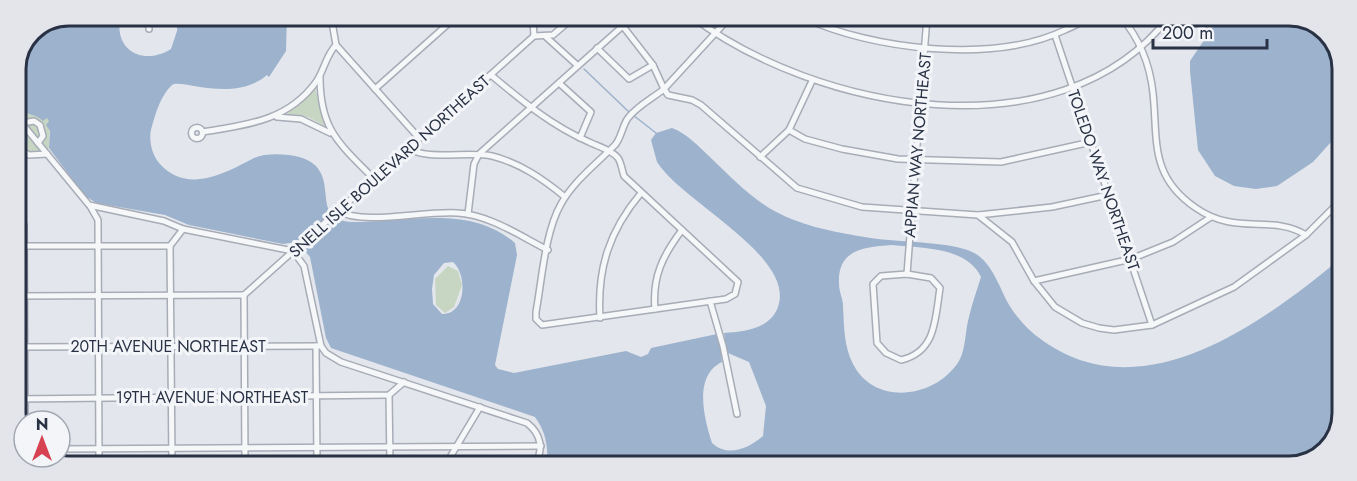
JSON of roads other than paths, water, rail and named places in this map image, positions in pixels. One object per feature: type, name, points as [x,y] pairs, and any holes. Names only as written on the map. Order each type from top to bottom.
[{"type":"street","points":[[149,25],[149,29]]},
{"type":"street","points":[[333,25],[336,45],[420,138]]},
{"type":"street","points":[[375,89],[447,25]]},
{"type":"street","points":[[533,25],[534,36],[554,34],[564,25]]},
{"type":"street","points":[[468,214],[474,164],[479,154],[624,25],[653,65],[668,95],[692,100],[700,105],[797,188],[815,195],[861,207],[978,215],[1052,207],[1108,195]]},
{"type":"street","points":[[704,25],[768,63],[812,81],[866,96],[921,103],[993,103],[1030,98],[1072,87],[1109,71],[1141,48],[1162,25]]},
{"type":"street","points":[[616,144],[617,157],[624,176],[738,282],[738,290],[732,297],[710,301],[554,325],[538,322],[536,312],[554,219],[565,197],[616,144],[628,118],[634,111],[664,89],[722,25]]},
{"type":"street","points":[[821,25],[835,31],[925,47],[992,47],[1022,44],[1054,35],[1073,25]]},
{"type":"street","name":"APPIAN WAY NORTHEAST","points":[[907,274],[910,212],[917,158],[926,25]]},
{"type":"street","points":[[1128,25],[1141,48],[1153,91],[1154,138],[1159,160],[1178,191],[1211,217],[1244,226],[1286,227],[1306,235]]},
{"type":"street","name":"TOLEDO WAY NORTHEAST","points":[[1054,35],[1152,325]]},
{"type":"street","name":"SNELL ISLE BOULEVARD NORTHEAST","points":[[244,295],[534,36]]},
{"type":"street","points":[[545,36],[577,65]]},
{"type":"street","points":[[270,118],[296,104],[320,77],[336,45]]},
{"type":"street","points":[[597,48],[629,79],[653,65]]},
{"type":"street","points":[[491,75],[531,108],[580,138],[617,157]]},
{"type":"street","points":[[320,77],[321,103],[332,135]]},
{"type":"street","points":[[760,157],[789,130],[812,81]]},
{"type":"street","points":[[559,83],[591,112],[580,138]]},
{"type":"street","points":[[203,132],[270,118],[301,119],[332,135],[374,179]]},
{"type":"street","points":[[26,122],[34,121],[41,126],[43,136],[38,143]]},
{"type":"street","points":[[26,128],[76,192],[90,205],[98,220],[99,456]]},
{"type":"street","points":[[789,130],[805,139],[842,149],[898,159],[1001,162],[1091,142]]},
{"type":"street","points":[[409,148],[424,155],[479,154],[504,160],[524,168],[565,197]]},
{"type":"street","points":[[26,153],[34,156],[47,154]]},
{"type":"street","points":[[600,318],[600,279],[605,252],[622,218],[641,193]]},
{"type":"street","points":[[90,205],[164,221],[183,229],[293,251],[304,266],[319,346],[316,396],[317,456]]},
{"type":"street","points":[[98,220],[109,210]]},
{"type":"street","points":[[978,215],[1012,242],[1034,281],[1055,307],[1082,323],[1113,330],[1152,325],[1234,287],[1306,235],[1331,210]]},
{"type":"street","points":[[338,211],[359,217],[456,212],[468,214],[495,223],[548,250]]},
{"type":"street","points":[[1034,281],[1131,259],[1173,242],[1211,217]]},
{"type":"street","points":[[172,456],[170,246],[183,229]]},
{"type":"street","points":[[655,309],[654,290],[658,268],[666,251],[682,230]]},
{"type":"street","points":[[26,246],[98,244],[170,246]]},
{"type":"street","points":[[907,274],[932,278],[940,288],[929,343],[922,352],[901,360],[886,353],[877,343],[873,284],[881,276],[907,274]]},
{"type":"street","points":[[26,296],[244,295],[244,456]]},
{"type":"street","points":[[710,301],[723,346],[737,414]]},
{"type":"street","points":[[319,346],[335,359],[527,423],[537,434],[541,446],[539,456]]},
{"type":"street","name":"20TH AVENUE NORTHEAST","points":[[26,347],[319,346]]},
{"type":"street","points":[[390,456],[389,395],[404,382]]},
{"type":"street","name":"19TH AVENUE NORTHEAST","points":[[26,399],[389,395]]},
{"type":"street","points":[[451,456],[480,407]]},
{"type":"street","points":[[72,449],[541,446]]},
{"type":"water","points":[[119,25],[125,45],[132,52],[150,56],[171,49],[177,25],[287,25],[286,51],[269,77],[267,75],[239,88],[172,85],[159,104],[155,115],[150,136],[154,156],[171,173],[183,178],[195,179],[220,174],[259,156],[275,154],[295,156],[310,161],[318,169],[323,178],[328,208],[332,215],[340,220],[355,222],[452,219],[484,225],[500,232],[515,243],[517,255],[495,365],[498,369],[514,373],[626,351],[641,357],[648,354],[651,348],[717,334],[720,343],[725,341],[724,333],[756,328],[763,325],[774,314],[778,307],[779,288],[770,268],[734,230],[670,178],[657,162],[651,140],[656,133],[672,128],[693,141],[759,201],[794,220],[846,234],[956,247],[976,254],[991,269],[1008,303],[1025,326],[1038,337],[1077,359],[1117,367],[1157,364],[1197,352],[1236,333],[1273,310],[1332,266],[1331,421],[1324,436],[1315,447],[1288,456],[548,456],[544,435],[535,417],[331,348],[326,338],[310,257],[297,242],[283,244],[189,225],[165,215],[96,203],[84,195],[49,148],[50,131],[46,125],[49,121],[47,118],[43,121],[26,113],[26,60],[38,38],[60,26]],"holes":[[[892,245],[955,254],[974,267],[981,277],[959,361],[949,374],[921,390],[890,392],[876,387],[863,378],[853,364],[848,351],[839,287],[843,263],[855,252],[863,249]],[[453,262],[458,268],[462,284],[460,301],[450,313],[442,314],[433,304],[434,275],[444,263]],[[720,344],[726,344],[728,353],[749,362],[766,406],[763,436],[745,447],[731,451],[712,443],[704,410],[703,398],[707,377],[713,368],[722,362]]]},
{"type":"water","points":[[1214,25],[1288,25],[1310,31],[1323,42],[1329,55],[1331,142],[1313,162],[1277,186],[1256,189],[1234,186],[1215,176],[1198,150],[1190,61]]},
{"type":"waterway","points":[[584,69],[629,112]]},
{"type":"waterway","points":[[633,115],[656,133]]}]
